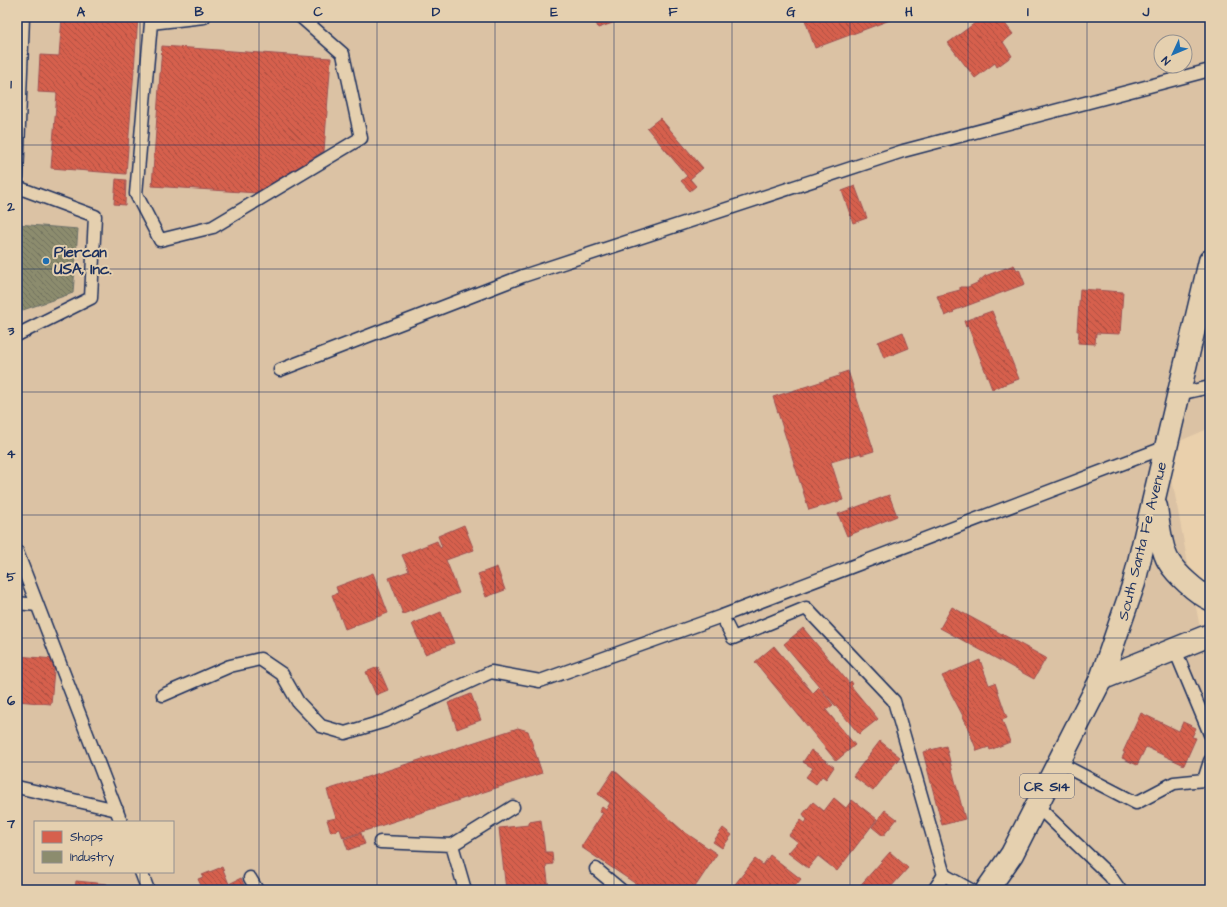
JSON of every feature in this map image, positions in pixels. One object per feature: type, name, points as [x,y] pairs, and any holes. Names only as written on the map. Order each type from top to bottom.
[{"type":"main road","name":"South Santa Fe Avenue","points":[[987,890],[1012,854],[1101,679],[1134,583],[1210,261]]},
{"type":"main road","points":[[1155,495],[1159,530],[1168,562],[1198,594],[1210,599]]},
{"type":"main road","points":[[1101,679],[1210,636]]},
{"type":"lane","points":[[17,177],[19,78],[23,17]]},
{"type":"lane","points":[[204,17],[151,23],[136,194],[160,240],[213,227],[361,138],[343,54],[301,17]]},
{"type":"lane","points":[[280,370],[523,276],[903,151],[1210,70]]},
{"type":"lane","points":[[17,187],[95,216],[91,298],[17,335]]},
{"type":"lane","points":[[1179,394],[1210,387]]},
{"type":"lane","points":[[163,695],[230,666],[260,658],[282,674],[298,702],[321,726],[345,733],[384,721],[492,672],[540,681],[722,616],[1166,447]]},
{"type":"lane","points":[[17,552],[121,821]]},
{"type":"lane","points":[[17,603],[37,605]]},
{"type":"lane","points":[[722,616],[733,638],[806,608],[894,701],[944,875],[971,890]]},
{"type":"lane","points":[[1175,650],[1210,734]]},
{"type":"lane","points":[[1059,763],[1136,803],[1174,783],[1204,780],[1210,761]]},
{"type":"lane","points":[[17,791],[17,787],[117,810]]},
{"type":"lane","points":[[1037,806],[1110,876],[1120,890]]},
{"type":"lane","points":[[380,842],[452,845],[513,807]]},
{"type":"lane","points":[[452,845],[465,890]]},
{"type":"lane","points":[[596,869],[621,890]]},
{"type":"lane","points":[[141,873],[148,890]]},
{"type":"lane","points":[[934,890],[944,875]]},
{"type":"lane","points":[[250,878],[257,890]]},
{"type":"shaded area","points":[[17,17],[1210,17],[1210,428],[1166,447],[1202,639],[1210,658],[1210,890],[17,890]]},
{"type":"building: Shops","points":[[62,17],[138,17],[126,174],[51,168],[57,93],[38,92],[40,55],[59,56]]},
{"type":"building: Shops","points":[[594,17],[630,17],[598,28]]},
{"type":"building: Shops","points":[[804,17],[898,17],[815,48]]},
{"type":"building: Shops","points":[[983,17],[1000,17],[1013,34],[1003,42],[1012,56],[997,67],[995,63],[975,78],[948,43]]},
{"type":"building: Shops","points":[[162,46],[331,58],[324,151],[257,193],[152,186]]},
{"type":"building: Shops","points":[[660,118],[703,168],[690,179],[696,186],[690,191],[681,181],[687,176],[647,128]]},
{"type":"building: Shops","points":[[116,179],[126,180],[125,205],[114,204]]},
{"type":"building: Shops","points":[[855,186],[867,218],[853,223],[842,191]]},
{"type":"building: Shops","points":[[1014,265],[1017,270],[1019,269],[1025,284],[953,311],[954,312],[945,316],[937,296],[960,290],[960,287],[968,287],[977,283],[985,276]]},
{"type":"building: Shops","points":[[1080,289],[1123,292],[1120,334],[1096,333],[1095,344],[1078,343],[1079,331],[1077,331]]},
{"type":"building: Shops","points":[[992,311],[1019,379],[992,389],[968,326],[966,327],[964,321]]},
{"type":"building: Shops","points":[[903,332],[909,348],[884,358],[878,342]]},
{"type":"building: Shops","points":[[848,371],[874,451],[861,455],[861,453],[831,462],[843,500],[809,510],[773,397],[839,376],[839,374]]},
{"type":"building: Shops","points":[[889,495],[897,516],[847,536],[838,514]]},
{"type":"building: Shops","points":[[464,525],[474,550],[446,560],[459,593],[403,614],[389,578],[409,571],[402,555],[437,541],[440,548],[442,547],[438,536]]},
{"type":"building: Shops","points":[[497,567],[505,590],[486,597],[478,574]]},
{"type":"building: Shops","points":[[373,573],[388,613],[345,629],[332,595],[338,593],[336,587]]},
{"type":"building: Shops","points":[[952,607],[1046,658],[1034,679],[940,628]]},
{"type":"building: Shops","points":[[441,612],[454,643],[425,654],[412,624]]},
{"type":"building: Shops","points":[[803,628],[849,683],[851,681],[853,684],[851,686],[878,719],[859,734],[784,644]]},
{"type":"building: Shops","points":[[774,646],[813,693],[819,687],[833,705],[826,710],[855,745],[836,761],[755,662]]},
{"type":"building: Shops","points":[[17,656],[55,659],[51,704],[17,701]]},
{"type":"building: Shops","points":[[980,660],[989,685],[995,683],[1007,718],[1002,720],[1010,742],[990,750],[989,747],[977,751],[963,716],[942,676]]},
{"type":"building: Shops","points":[[378,667],[388,690],[376,695],[366,672]]},
{"type":"building: Shops","points":[[471,694],[481,720],[457,729],[448,703]]},
{"type":"building: Shops","points":[[1141,713],[1179,731],[1183,722],[1196,728],[1192,737],[1196,738],[1184,765],[1146,747],[1137,765],[1122,758],[1125,752],[1123,752]]},
{"type":"building: Shops","points":[[518,728],[528,731],[542,773],[343,838],[340,829],[331,832],[327,820],[336,818],[327,790]]},
{"type":"building: Shops","points":[[880,741],[900,757],[873,791],[853,776]]},
{"type":"building: Shops","points":[[946,746],[965,819],[942,825],[923,752]]},
{"type":"building: Shops","points":[[811,750],[834,767],[826,779],[822,776],[816,784],[806,777],[813,768],[803,762]]},
{"type":"building: Shops","points":[[614,770],[683,831],[717,854],[693,890],[645,890],[581,847],[603,813],[599,812],[602,807],[606,810],[610,803],[598,794]]},
{"type":"building: Shops","points":[[834,798],[846,808],[852,800],[877,819],[837,871],[818,856],[808,868],[788,853],[798,842],[789,835],[801,820],[805,823],[807,820],[803,814],[813,802],[824,811]]},
{"type":"building: Shops","points":[[885,810],[897,819],[883,836],[872,827]]},
{"type":"building: Shops","points":[[541,820],[545,852],[552,852],[553,864],[546,865],[549,890],[506,890],[499,828],[529,825],[529,822]]},
{"type":"building: Shops","points":[[723,828],[732,835],[722,848],[713,842]]},
{"type":"building: Shops","points":[[361,833],[365,844],[348,850],[344,839]]},
{"type":"building: Shops","points":[[890,852],[908,868],[890,888],[892,890],[856,890]]},
{"type":"building: Shops","points":[[770,855],[801,879],[792,890],[734,890],[732,888],[755,859],[763,865]]},
{"type":"building: Shops","points":[[222,867],[229,884],[241,878],[246,890],[203,890],[198,879],[203,877],[202,875]]},
{"type":"building: Shops","points":[[76,881],[107,884],[107,890],[75,890]]},
{"type":"building: Industry","name":"Piercan USA, Inc.","points":[[17,224],[78,229],[73,293],[17,312]]},
{"type":"place","name":"Piercan USA, Inc.","points":[[46,261]]}]
